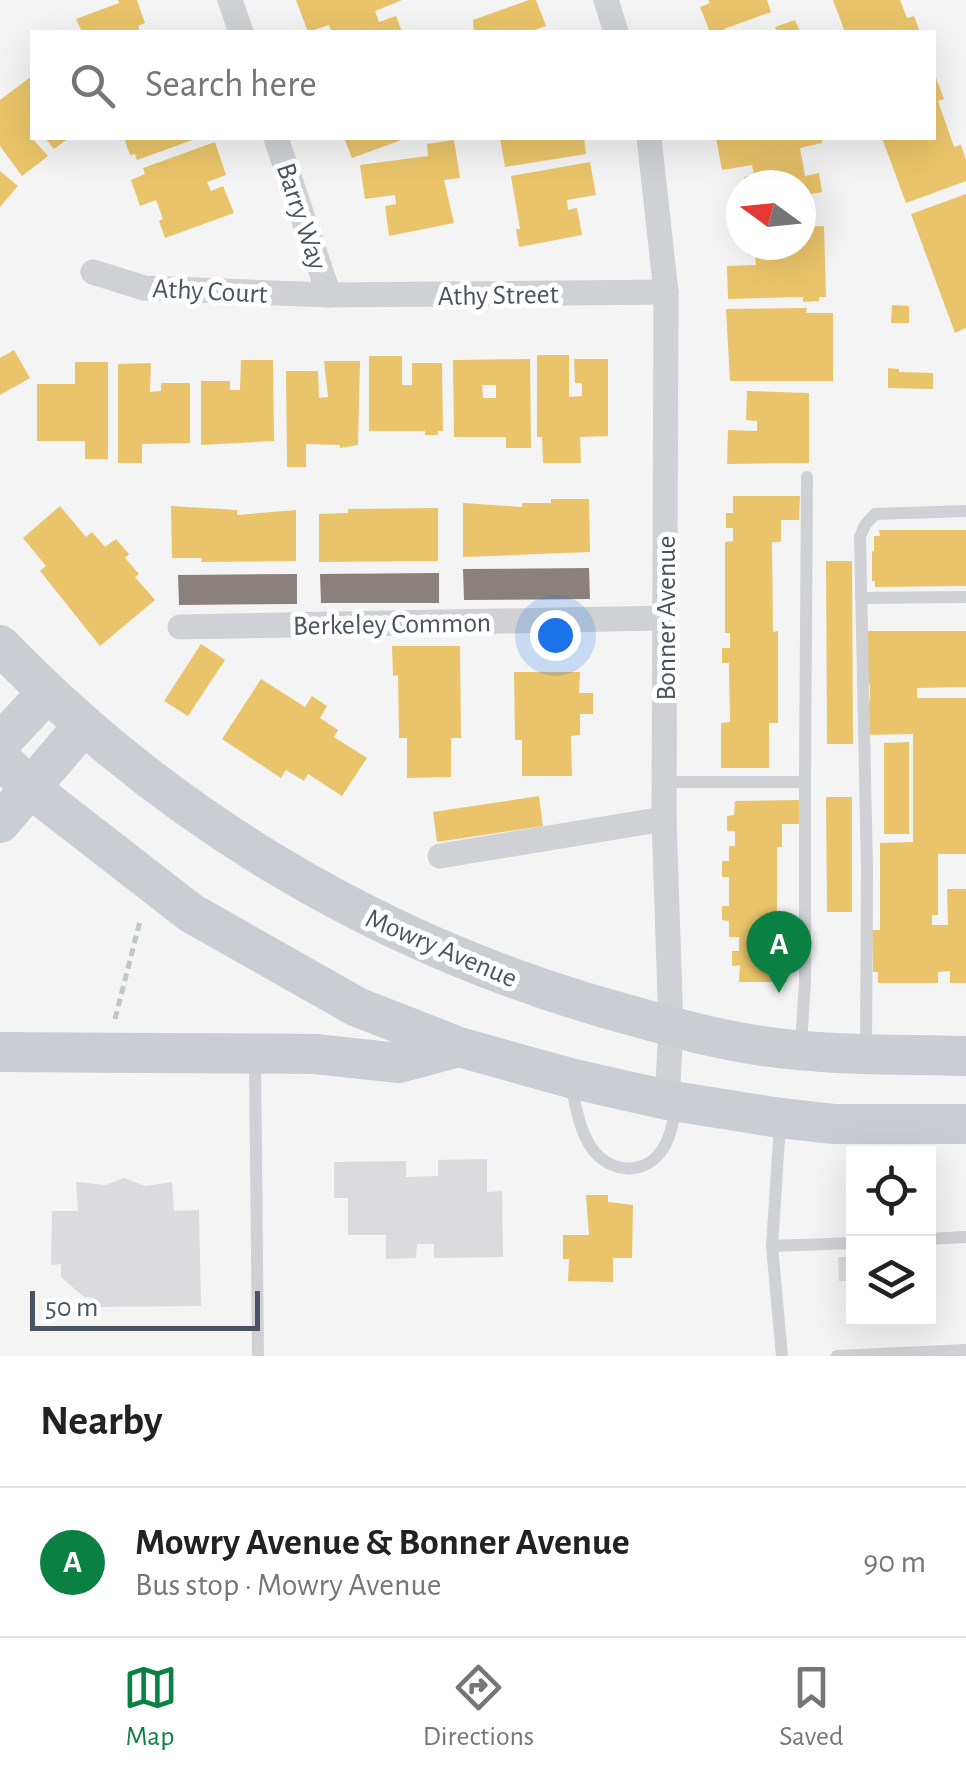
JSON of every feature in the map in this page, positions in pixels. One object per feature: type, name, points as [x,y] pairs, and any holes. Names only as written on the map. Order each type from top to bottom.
[{"type":"main road","name":"Mowry Avenue","points":[[0,644],[84,725],[152,782],[227,836],[376,922],[462,960],[552,992],[717,1039],[866,1056],[966,1056]]},
{"type":"main road","points":[[0,744],[47,693]]},
{"type":"main road","points":[[0,823],[84,725]]},
{"type":"main road","points":[[0,758],[30,788],[191,913],[358,1006],[460,1047],[570,1078],[673,1101],[780,1118],[834,1124],[966,1124]]},
{"type":"main road","points":[[0,1052],[315,1054],[399,1063],[460,1047]]},
{"type":"street","points":[[230,0],[240,30]]},
{"type":"street","points":[[606,0],[615,30]]},
{"type":"street","name":"Barry Way","points":[[277,140],[329,296]]},
{"type":"street","name":"Bonner Avenue","points":[[650,140],[666,292],[664,819],[673,1101]]},
{"type":"street","name":"Athy Court","points":[[94,272],[144,288],[329,296]]},
{"type":"street","name":"Athy Street","points":[[329,296],[666,292]]},
{"type":"street","name":"Berkeley Common","points":[[180,627],[665,618]]},
{"type":"street","points":[[440,856],[664,819]]},
{"type":"lane","points":[[800,1051],[806,984],[807,477]]},
{"type":"lane","points":[[866,1056],[868,870],[860,537],[864,525],[876,514],[966,511]]},
{"type":"lane","points":[[862,598],[966,597]]},
{"type":"lane","points":[[665,782],[805,782]]},
{"type":"lane","points":[[255,1054],[258,1356]]},
{"type":"lane","points":[[570,1078],[589,1144],[616,1167],[640,1167],[653,1160],[664,1147],[673,1101]]},
{"type":"lane","points":[[780,1118],[772,1246],[782,1356]]},
{"type":"lane","points":[[936,1239],[966,1238]]},
{"type":"lane","points":[[772,1246],[846,1243]]},
{"type":"lane","points":[[837,1356],[966,1350]]},
{"type":"path","points":[[112,1026],[140,920]]},
{"type":"building: Homes","points":[[118,0],[137,0],[145,23],[138,26],[139,30],[81,30],[76,19],[119,3]]},
{"type":"building: Homes","points":[[296,0],[402,0],[375,11],[379,22],[396,16],[401,30],[331,30],[329,25],[307,30]]},
{"type":"building: Homes","points":[[536,0],[546,26],[535,30],[474,30],[473,20]]},
{"type":"building: Homes","points":[[708,0],[767,0],[771,12],[724,30],[709,30],[700,7],[710,3]]},
{"type":"building: Homes","points":[[833,0],[900,0],[907,18],[914,16],[919,30],[844,30]]},
{"type":"building: Homes","points":[[795,20],[799,30],[776,30],[775,27]]},
{"type":"building: Homes","points":[[936,77],[944,99],[938,101],[954,147],[961,145],[966,160],[966,181],[906,203],[883,140],[936,140]]},
{"type":"building: Homes","points":[[30,78],[30,140],[48,156],[22,176],[0,146],[0,100]]},
{"type":"building: Homes","points":[[47,140],[66,140],[54,149]]},
{"type":"building: Homes","points":[[192,140],[137,160],[135,154],[130,155],[125,141]]},
{"type":"building: Homes","points":[[345,140],[402,140],[352,158]]},
{"type":"building: Homes","points":[[454,140],[460,178],[444,180],[454,223],[389,236],[385,206],[396,204],[395,195],[365,199],[360,165],[428,156],[427,144]]},
{"type":"building: Homes","points":[[500,140],[584,140],[586,154],[505,167]]},
{"type":"building: Homes","points":[[716,140],[821,140],[822,143],[800,148],[804,170],[753,170],[752,165],[722,170]]},
{"type":"building: Homes","points":[[215,142],[226,175],[207,182],[211,191],[223,186],[234,213],[165,238],[156,200],[140,206],[131,180],[145,174],[143,168]]},
{"type":"building: Homes","points":[[590,162],[596,195],[567,200],[568,210],[577,208],[582,235],[519,247],[516,229],[520,229],[511,176]]},
{"type":"building: Homes","points":[[0,171],[18,186],[0,207]]},
{"type":"building: Homes","points":[[819,173],[822,192],[816,193],[816,174]]},
{"type":"building: Homes","points":[[966,194],[966,328],[955,333],[911,214]]},
{"type":"building: Homes","points":[[816,226],[824,226],[826,297],[803,302],[803,297],[728,299],[727,266],[756,265],[756,260],[816,260]]},
{"type":"building: Homes","points":[[892,305],[909,306],[909,323],[891,323]]},
{"type":"building: Homes","points":[[807,308],[806,313],[833,313],[833,381],[730,381],[726,309]]},
{"type":"building: Homes","points":[[14,350],[30,378],[0,395],[0,358]]},
{"type":"building: Homes","points":[[537,355],[569,355],[569,397],[582,396],[582,383],[575,383],[574,359],[608,359],[608,436],[580,437],[581,463],[543,463],[542,437],[537,437]]},
{"type":"building: Homes","points":[[369,356],[402,356],[402,385],[412,385],[412,363],[442,363],[443,431],[425,435],[425,431],[369,431]]},
{"type":"building: Homes","points":[[530,359],[531,448],[506,448],[506,437],[454,437],[453,360]],"holes":[[[482,385],[496,385],[496,398],[483,398]]]},
{"type":"building: Homes","points":[[241,360],[273,360],[274,441],[201,445],[201,381],[230,381],[230,390],[240,390]]},
{"type":"building: Homes","points":[[324,361],[360,361],[358,445],[340,448],[306,444],[306,467],[287,467],[286,371],[318,371],[319,398],[328,397]]},
{"type":"building: Homes","points":[[75,362],[108,362],[108,459],[85,459],[85,441],[37,441],[37,384],[75,384]]},
{"type":"building: Homes","points":[[151,363],[150,392],[161,391],[161,383],[190,383],[190,443],[142,444],[142,463],[118,463],[118,364]]},
{"type":"building: Homes","points":[[888,368],[933,373],[933,389],[888,388]]},
{"type":"building: Homes","points":[[747,391],[809,393],[809,463],[727,464],[728,430],[757,431],[757,421],[746,420]]},
{"type":"building: Homes","points":[[733,496],[800,496],[799,520],[781,520],[781,542],[772,542],[773,632],[778,631],[778,723],[769,723],[769,768],[721,768],[721,723],[730,722],[729,663],[722,663],[722,648],[730,648],[730,633],[725,633],[725,542],[733,541],[733,528],[726,528],[726,513],[733,513]]},
{"type":"building: Homes","points":[[551,499],[589,499],[590,552],[463,557],[463,503],[522,507],[522,503],[551,503]]},
{"type":"building: Homes","points":[[60,506],[86,537],[92,532],[105,547],[116,539],[139,574],[135,577],[155,600],[100,646],[40,571],[46,566],[23,538]]},
{"type":"building: Homes","points":[[171,506],[237,510],[237,515],[296,510],[296,561],[201,562],[202,558],[172,558]]},
{"type":"building: Homes","points":[[438,508],[438,561],[319,562],[319,514],[348,513],[348,509]]},
{"type":"building: Homes","points":[[879,530],[966,530],[966,586],[875,587],[872,551]]},
{"type":"building: Homes","points":[[826,561],[852,561],[853,744],[827,744]]},
{"type":"building: Homes","points":[[864,631],[966,631],[966,687],[917,688],[917,698],[966,698],[966,854],[938,854],[938,915],[932,915],[932,925],[948,925],[947,889],[966,889],[966,983],[950,983],[950,971],[938,972],[938,983],[878,983],[878,972],[873,972],[872,930],[880,930],[880,843],[913,842],[913,734],[865,735],[865,701],[870,701],[870,684],[864,684]]},
{"type":"building: Homes","points":[[201,644],[225,660],[188,716],[164,701]]},
{"type":"building: Homes","points":[[392,646],[460,646],[461,738],[451,738],[451,777],[407,778],[407,738],[399,738],[398,675],[393,676]]},
{"type":"building: Homes","points":[[514,672],[580,672],[579,693],[593,693],[593,714],[580,714],[580,735],[571,736],[572,776],[522,776],[522,740],[515,740]]},
{"type":"building: Homes","points":[[261,679],[305,707],[312,696],[327,706],[320,718],[338,730],[334,737],[367,758],[342,796],[308,774],[304,781],[286,770],[281,778],[222,739]]},
{"type":"building: Homes","points":[[909,742],[909,834],[884,834],[884,743]]},
{"type":"building: Homes","points":[[539,796],[543,826],[437,842],[433,812]]},
{"type":"building: Homes","points":[[826,797],[852,797],[852,912],[827,912]]},
{"type":"building: Homes","points":[[800,800],[800,824],[782,824],[782,847],[777,847],[777,936],[787,936],[787,982],[739,982],[740,965],[732,966],[732,951],[739,951],[739,937],[729,937],[729,921],[722,920],[722,906],[729,906],[729,877],[722,877],[722,861],[729,861],[729,846],[735,846],[735,831],[727,831],[727,816],[734,815],[735,801]]},
{"type":"building: Homes","points":[[586,1195],[608,1195],[608,1202],[633,1205],[632,1258],[613,1258],[613,1282],[568,1281],[569,1259],[563,1259],[563,1235],[589,1235]]},
{"type":"building: Industry","points":[[589,568],[590,599],[464,600],[463,569]]},
{"type":"building: Industry","points":[[439,573],[439,603],[321,603],[320,574]]},
{"type":"building: Industry","points":[[297,574],[297,604],[179,605],[178,575]]},
{"type":"building: Other","points":[[487,1159],[487,1192],[502,1191],[503,1257],[434,1258],[434,1244],[417,1244],[416,1258],[386,1259],[386,1235],[348,1235],[348,1198],[334,1198],[334,1162],[406,1161],[406,1177],[438,1176],[438,1160]]},
{"type":"building: Other","points":[[124,1178],[145,1186],[172,1182],[174,1211],[199,1210],[201,1306],[95,1307],[95,1298],[84,1297],[61,1277],[61,1264],[51,1265],[52,1211],[78,1211],[76,1182],[105,1185]]},
{"type":"building: Other","points":[[838,1257],[846,1257],[846,1281],[839,1281]]},
{"type":"place","name":"Mowry Avenue & Bonner Avenue","points":[[779,993]]}]
